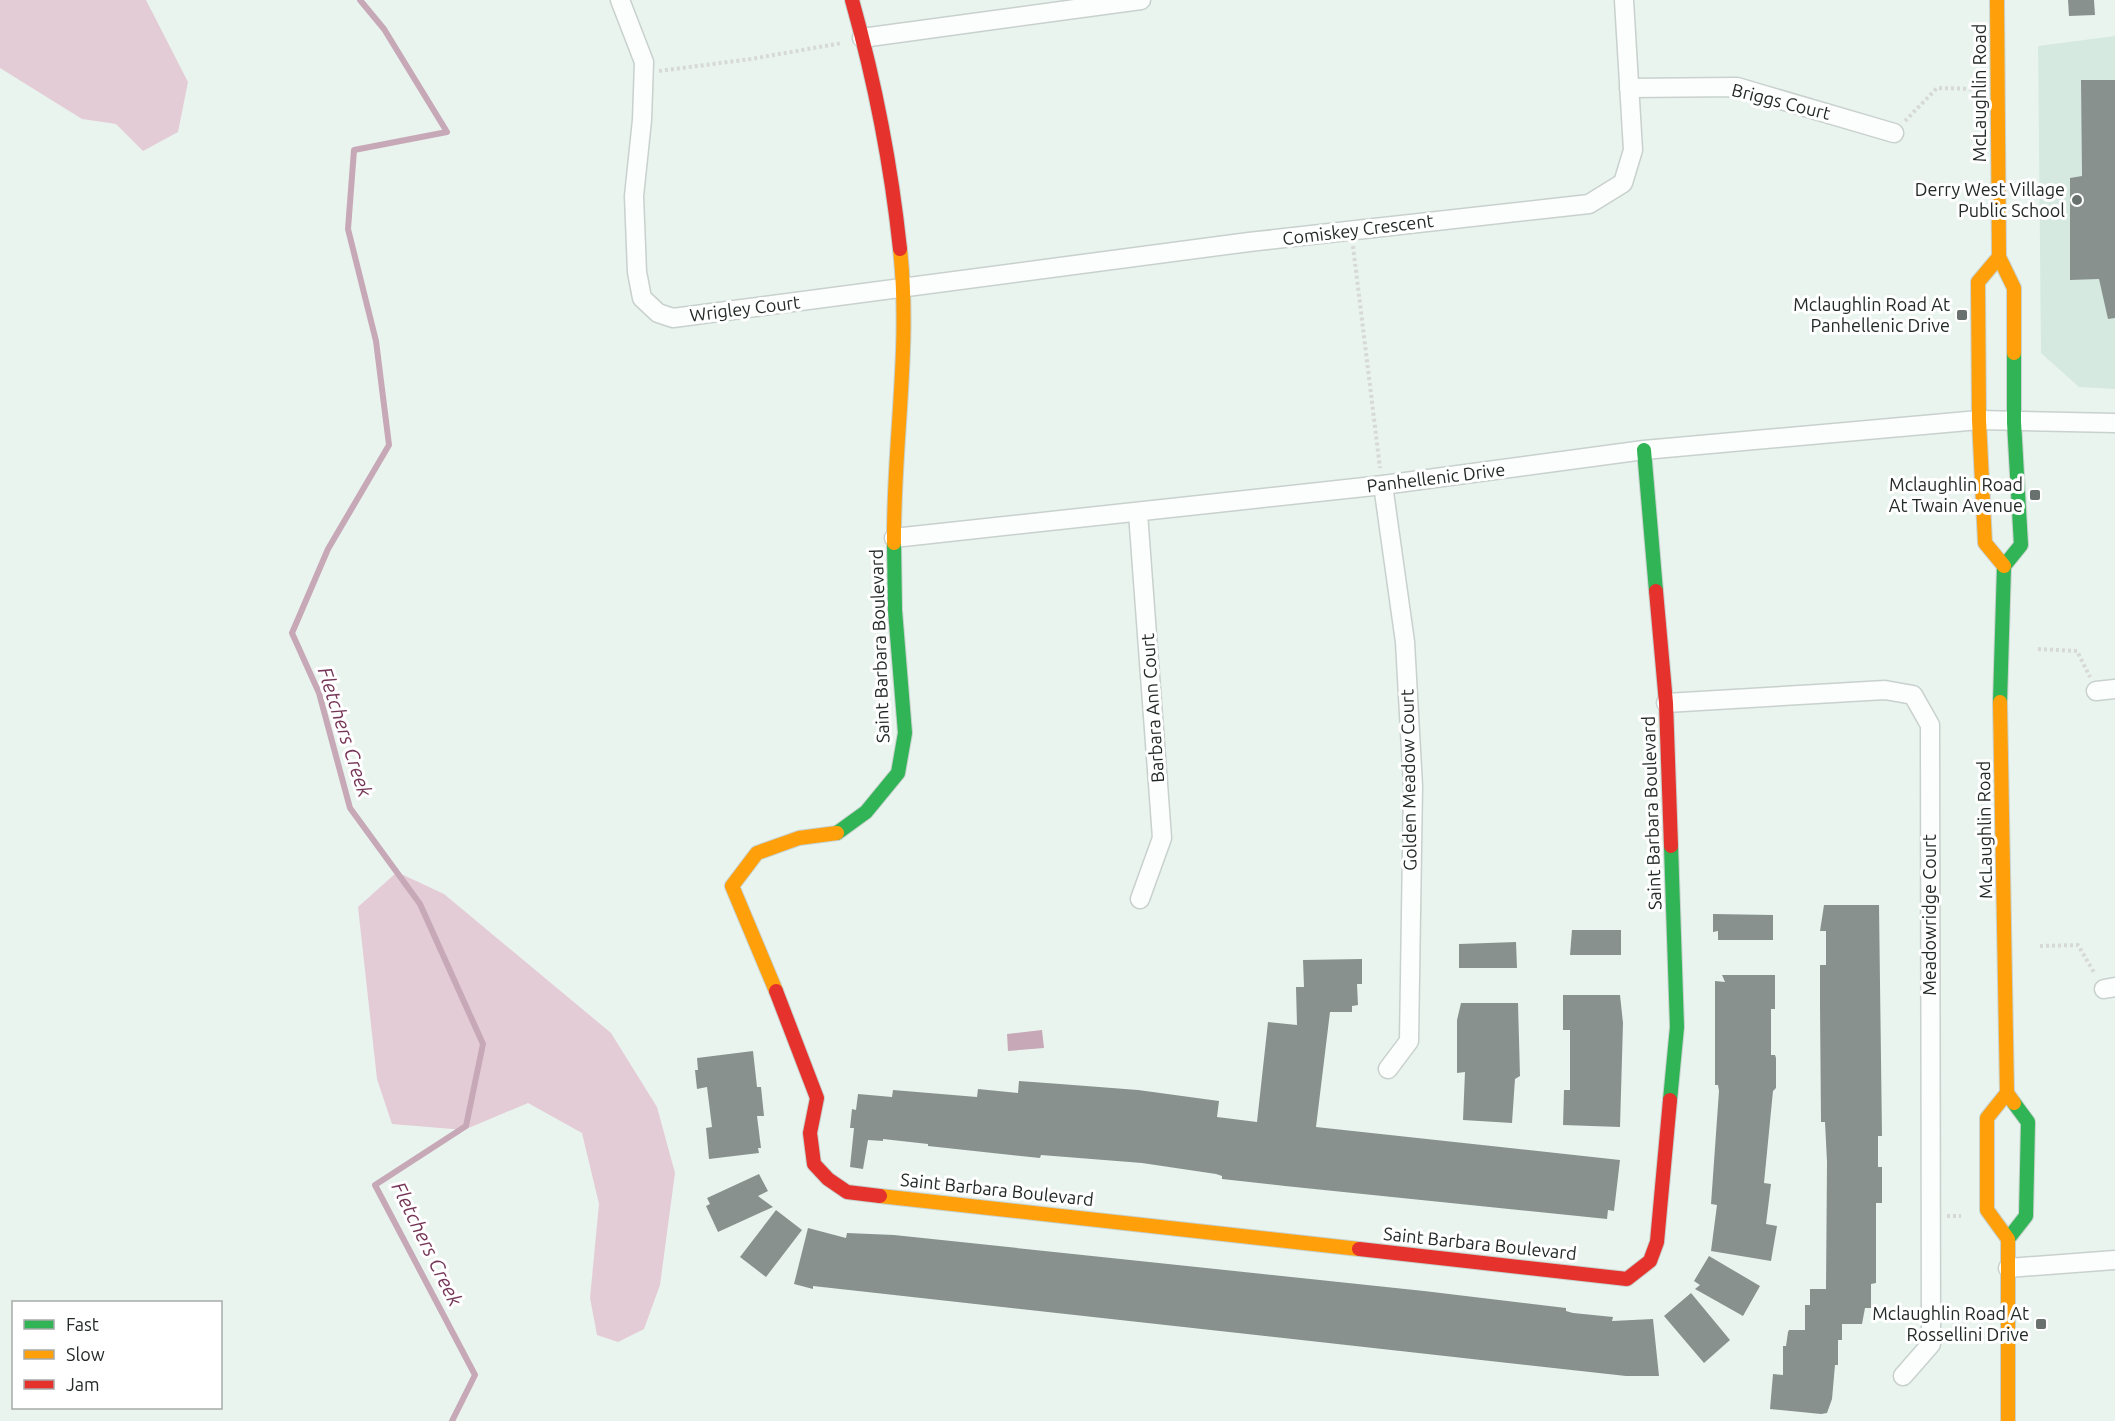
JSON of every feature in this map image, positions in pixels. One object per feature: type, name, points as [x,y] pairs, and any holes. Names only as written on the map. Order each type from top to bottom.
[{"type":"street","name":"Wrigley Court","points":[[620,0],[644,62],[634,196],[637,272],[642,298],[658,313],[673,318],[904,288]]},
{"type":"street","name":"Saint Barbara Boulevard","points":[[852,0],[893,179],[904,288],[904,371],[894,538],[895,610],[904,734],[898,772],[866,812],[840,833],[799,838],[757,852],[732,885],[806,1064],[817,1098],[810,1133],[814,1164],[828,1179],[847,1192],[1627,1279],[1650,1261],[1657,1242],[1677,1027],[1666,704],[1644,450]]},
{"type":"street","points":[[862,38],[1141,0]]},
{"type":"street","name":"Comiskey Crescent","points":[[904,288],[1351,231],[1589,204],[1623,183],[1633,150],[1624,0]]},
{"type":"street","name":"McLaughlin Road","points":[[1997,0],[2000,257],[2014,288],[2014,422],[2021,545],[2004,566],[2000,686],[2007,1093]]},
{"type":"street","name":"Briggs Court","points":[[1629,88],[1737,87],[1894,133]]},
{"type":"street","points":[[2000,257],[1978,282],[1979,420],[1985,543],[2004,566]]},
{"type":"street","name":"Panhellenic Drive","points":[[894,538],[1383,485],[1644,450],[1979,420],[2115,423]]},
{"type":"street","name":"Golden Meadow Court","points":[[1383,485],[1405,642],[1413,786],[1409,1041],[1388,1069]]},
{"type":"street","name":"Barbara Ann Court","points":[[1138,513],[1162,838],[1140,899]]},
{"type":"street","points":[[2096,690],[2115,688]]},
{"type":"street","name":"Meadowridge Court","points":[[1666,704],[1885,690],[1913,695],[1930,725],[1931,1344],[1903,1376]]},
{"type":"street","points":[[2008,1239],[2026,1216],[2028,1122],[2007,1093],[1986,1118],[1987,1210],[2008,1239],[2008,1421]]},
{"type":"street","points":[[2008,1268],[2115,1260]]},
{"type":"path","points":[[644,73],[752,59],[862,38]]},
{"type":"path","points":[[1894,133],[1937,88],[1998,89]]},
{"type":"path","points":[[1351,231],[1375,438],[1383,485]]},
{"type":"path","points":[[2038,649],[2077,651],[2096,690]]},
{"type":"path","points":[[2040,946],[2078,945],[2109,988]]},
{"type":"shaded area","points":[[0,0],[146,0],[188,82],[178,132],[143,151],[116,124],[82,119],[0,68]]},
{"type":"shaded area","name":"Derry West Village Public School","points":[[2115,36],[2115,389],[2079,387],[2041,353],[2038,46]]},
{"type":"shaded area","points":[[397,872],[444,894],[611,1033],[657,1107],[675,1173],[660,1285],[644,1329],[618,1342],[597,1335],[590,1298],[599,1204],[582,1133],[528,1103],[464,1130],[392,1124],[377,1079],[358,907]]},
{"type":"shaded area","points":[[1042,1030],[1044,1048],[1008,1051],[1007,1034]]},
{"type":"building","points":[[2068,0],[2094,0],[2095,15],[2069,16]]},
{"type":"building","points":[[2081,80],[2115,80],[2115,318],[2108,319],[2099,279],[2070,280],[2070,178],[2082,176]]},
{"type":"building","points":[[1824,905],[1879,905],[1882,1136],[1878,1136],[1878,1167],[1882,1167],[1882,1203],[1876,1203],[1876,1283],[1871,1284],[1871,1308],[1865,1308],[1862,1324],[1842,1324],[1842,1340],[1838,1340],[1838,1365],[1835,1365],[1832,1399],[1827,1413],[1821,1414],[1770,1409],[1773,1374],[1783,1375],[1783,1346],[1786,1346],[1788,1332],[1789,1330],[1805,1330],[1805,1305],[1810,1305],[1810,1289],[1826,1289],[1827,1162],[1825,1122],[1821,1122],[1820,1006],[1820,965],[1826,965],[1826,931],[1820,931]]},
{"type":"building","points":[[1713,914],[1773,915],[1773,940],[1718,940],[1718,931],[1713,932]]},
{"type":"building","points":[[1572,930],[1621,930],[1621,955],[1570,955]]},
{"type":"building","points":[[1516,942],[1517,968],[1459,968],[1459,944]]},
{"type":"building","points":[[1362,959],[1362,984],[1357,984],[1358,1005],[1352,1006],[1352,1012],[1330,1012],[1316,1127],[1620,1160],[1614,1211],[1608,1210],[1607,1219],[1222,1179],[1222,1176],[1216,1174],[1142,1163],[1041,1155],[1040,1158],[883,1139],[883,1141],[868,1140],[863,1169],[850,1167],[854,1128],[850,1128],[852,1109],[856,1110],[858,1094],[892,1097],[893,1090],[977,1097],[978,1089],[1018,1093],[1019,1081],[1138,1090],[1219,1101],[1217,1117],[1257,1122],[1268,1022],[1297,1025],[1296,987],[1304,987],[1303,960]]},
{"type":"building","points":[[1722,975],[1775,975],[1775,1009],[1771,1009],[1771,1055],[1775,1055],[1776,1058],[1776,1088],[1773,1091],[1764,1183],[1771,1184],[1766,1224],[1777,1226],[1771,1261],[1711,1251],[1717,1205],[1711,1204],[1719,1091],[1718,1085],[1715,1085],[1715,981],[1725,982]]},
{"type":"building","points":[[1563,995],[1620,995],[1623,1023],[1620,1127],[1563,1125],[1564,1090],[1570,1090],[1570,1030],[1563,1030]]},
{"type":"building","points":[[1461,1003],[1518,1003],[1520,1076],[1515,1079],[1512,1123],[1463,1120],[1465,1072],[1457,1073],[1457,1020]]},
{"type":"building","points":[[753,1051],[757,1087],[761,1087],[764,1116],[757,1116],[761,1148],[758,1148],[759,1153],[709,1159],[706,1128],[712,1127],[707,1087],[697,1089],[695,1070],[698,1070],[697,1058]]},
{"type":"building","points":[[759,1174],[768,1191],[758,1196],[773,1207],[718,1232],[706,1206],[710,1204],[707,1198]]},
{"type":"building","points":[[776,1210],[802,1230],[766,1277],[740,1257]]},
{"type":"building","points":[[808,1228],[846,1238],[847,1233],[894,1235],[1424,1291],[1566,1308],[1566,1311],[1573,1313],[1613,1317],[1612,1321],[1653,1319],[1659,1376],[1626,1376],[813,1286],[813,1289],[794,1284]]},
{"type":"building","points":[[1709,1256],[1760,1286],[1743,1316],[1695,1289],[1700,1285],[1694,1281]]},
{"type":"building","points":[[1691,1293],[1730,1340],[1704,1363],[1664,1316]]},
{"type":"waterway","name":"Fletchers Creek","points":[[360,0],[384,29],[447,132],[354,150],[348,229],[376,341],[389,445],[328,549],[292,633],[319,693],[350,808],[420,904],[483,1044],[466,1126],[375,1185],[475,1375],[452,1421]]},
{"type":"traffic: fast","points":[[2000,702],[2004,566],[2021,545],[2014,422],[2014,353]]},
{"type":"traffic: fast","points":[[1644,450],[1656,591]]},
{"type":"traffic: fast","points":[[837,833],[866,812],[898,773],[905,733],[895,610],[894,543]]},
{"type":"traffic: fast","points":[[1670,1100],[1677,1027],[1671,846]]},
{"type":"traffic: fast","points":[[2008,1239],[2026,1216],[2028,1122],[2014,1103]]},
{"type":"traffic: slow","points":[[1997,0],[1999,257],[2014,288],[2014,353]]},
{"type":"traffic: slow","points":[[894,543],[904,323],[900,249]]},
{"type":"traffic: slow","points":[[1999,257],[1978,282],[1979,420],[1985,543],[2004,566]]},
{"type":"traffic: slow","points":[[2000,702],[2007,1093],[2014,1103]]},
{"type":"traffic: slow","points":[[776,991],[732,886],[757,853],[799,838],[837,833]]},
{"type":"traffic: slow","points":[[2007,1093],[1987,1118],[1987,1210],[2008,1239],[2008,1421]]},
{"type":"traffic: slow","points":[[880,1196],[1359,1249]]},
{"type":"traffic: jam","points":[[852,0],[881,123],[900,249]]},
{"type":"traffic: jam","points":[[1656,591],[1666,703],[1671,846]]},
{"type":"traffic: jam","points":[[776,991],[817,1098],[810,1133],[814,1164],[828,1179],[847,1192],[880,1196]]},
{"type":"traffic: jam","points":[[1359,1249],[1627,1279],[1650,1261],[1657,1242],[1670,1100]]},
{"type":"place","name":"Derry West Village Public School","points":[[2077,200]]},
{"type":"place","name":"Mclaughlin Road At Panhellenic Drive","points":[[1962,315]]},
{"type":"place","name":"Mclaughlin Road At Twain Avenue","points":[[2035,495]]},
{"type":"place","name":"Mclaughlin Road At Rossellini Drive","points":[[2041,1324]]}]
